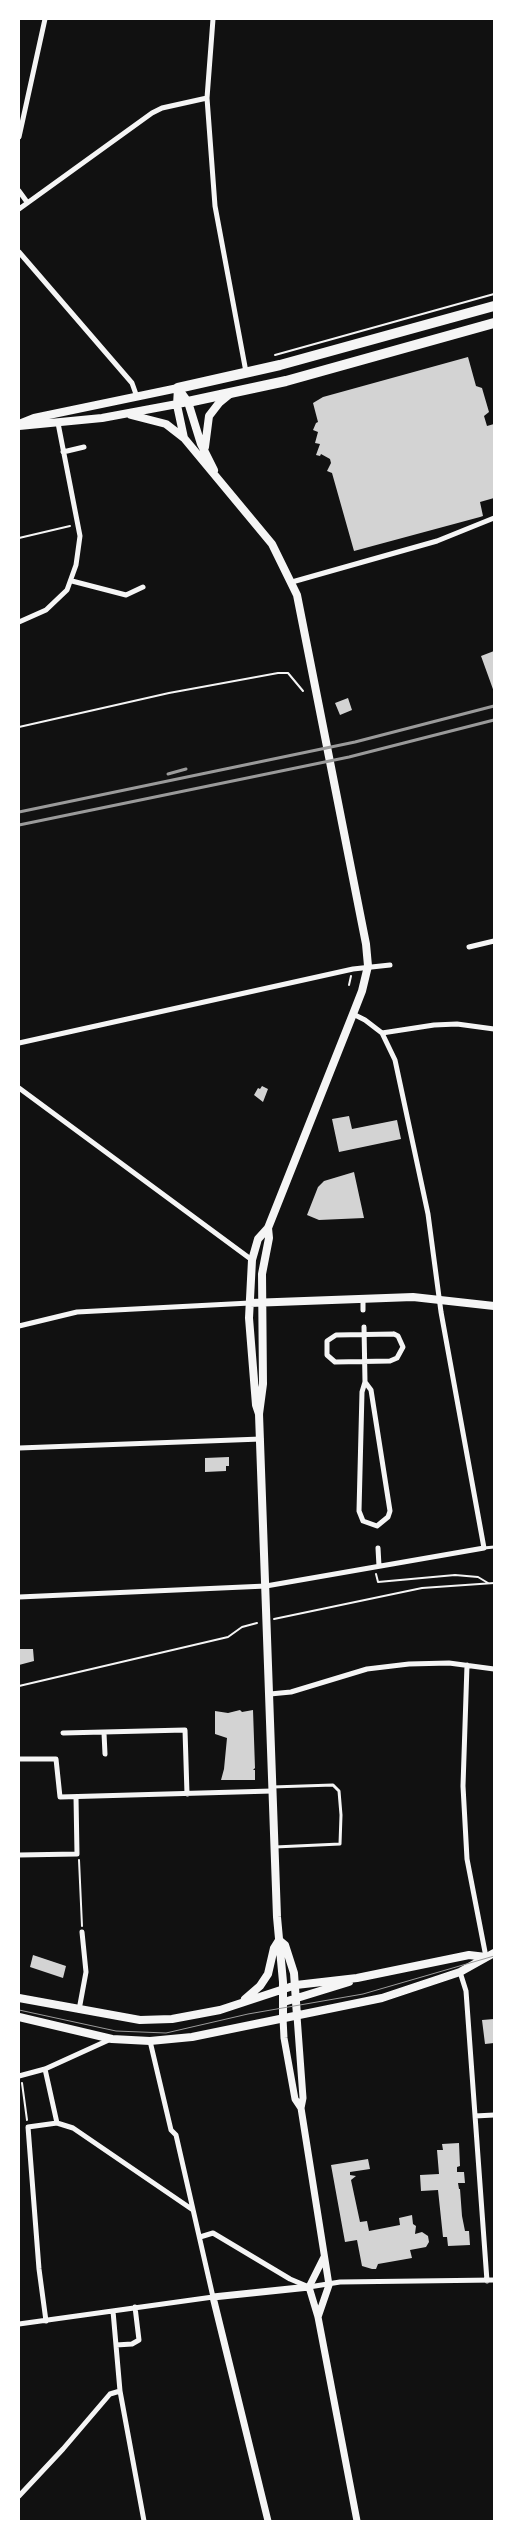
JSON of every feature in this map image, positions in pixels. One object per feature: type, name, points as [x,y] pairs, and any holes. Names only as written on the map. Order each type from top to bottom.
[{"type":"highway","points":[[178,388],[246,373],[494,306]]},
{"type":"highway","points":[[188,402],[230,394],[362,362],[494,323]]},
{"type":"main road","points":[[19,425],[34,418],[178,388]]},
{"type":"main road","points":[[178,388],[188,402],[205,452],[217,477]]},
{"type":"main road","points":[[178,388],[177,404],[184,438]]},
{"type":"main road","points":[[205,452],[205,436],[209,416],[230,394]]},
{"type":"main road","points":[[19,425],[58,423],[125,414],[188,402]]},
{"type":"main road","points":[[125,414],[160,422],[184,438],[272,544],[292,582],[366,944],[368,966],[362,991],[268,1228],[258,1239],[252,1260],[250,1303],[256,1405],[259,1414]]},
{"type":"main road","points":[[268,1228],[269,1238],[263,1262],[261,1302],[262,1384],[259,1414],[272,1789],[279,1940],[284,2002],[283,2018]]},
{"type":"main road","points":[[250,1303],[413,1298],[494,1306]]},
{"type":"main road","points":[[279,1940],[285,1945],[296,1985],[297,2016]]},
{"type":"main road","points":[[240,2004],[260,1986],[270,1970],[274,1948],[279,1940]]},
{"type":"main road","points":[[19,2017],[128,2041],[150,2042],[192,2037],[382,1998],[460,1972],[494,1953]]},
{"type":"main road","points":[[19,1998],[79,2011],[140,2020],[201,2015],[296,1985],[358,1978],[469,1955],[486,1956]]},
{"type":"main road","points":[[284,2002],[358,1978]]},
{"type":"street","points":[[19,137],[46,19]]},
{"type":"street","points":[[213,19],[208,98],[217,220],[246,373]]},
{"type":"street","points":[[19,209],[152,113],[162,108],[208,98]]},
{"type":"street","points":[[19,191],[27,202]]},
{"type":"street","points":[[19,252],[132,382],[137,396]]},
{"type":"street","points":[[19,622],[46,610],[68,590],[79,552],[78,524],[58,423]]},
{"type":"street","points":[[63,452],[84,447]]},
{"type":"street","points":[[292,582],[437,541],[494,518]]},
{"type":"street","points":[[72,580],[126,594],[143,587]]},
{"type":"street","points":[[469,947],[494,941]]},
{"type":"street","points":[[19,1043],[368,966],[390,965]]},
{"type":"street","points":[[19,1597],[266,1586],[484,1548],[440,1300],[428,1214],[395,1060],[382,1033],[365,1020],[353,1014]]},
{"type":"street","points":[[382,1033],[434,1025],[458,1024],[494,1029]]},
{"type":"street","points":[[19,1088],[252,1260]]},
{"type":"street","points":[[363,1299],[364,1310]]},
{"type":"street","points":[[19,1326],[77,1312],[250,1303]]},
{"type":"street","points":[[364,1327],[365,1382],[362,1392],[359,1511],[363,1521],[377,1529],[388,1517],[390,1510],[371,1390],[365,1382]]},
{"type":"street","points":[[394,1334],[398,1336],[403,1346],[402,1353],[397,1358],[365,1362],[335,1362],[327,1354],[327,1342],[336,1335],[364,1335],[394,1334]]},
{"type":"street","points":[[19,1448],[260,1439]]},
{"type":"street","points":[[378,1548],[379,1566]]},
{"type":"street","points":[[270,1694],[291,1692],[348,1674],[386,1666],[423,1663],[494,1669]]},
{"type":"street","points":[[467,1666],[463,1786],[468,1859],[486,1956]]},
{"type":"street","points":[[63,1733],[185,1730],[188,1794]]},
{"type":"street","points":[[104,1733],[105,1754]]},
{"type":"street","points":[[19,1758],[56,1760],[60,1797],[188,1794],[272,1789]]},
{"type":"street","points":[[19,1855],[77,1854],[76,1797]]},
{"type":"street","points":[[79,2011],[86,1972],[82,1932]]},
{"type":"street","points":[[460,1972],[466,1992],[487,2281]]},
{"type":"street","points":[[297,2016],[303,2098],[301,2108],[329,2285],[318,2318]]},
{"type":"street","points":[[283,2018],[284,2038],[295,2099],[301,2108]]},
{"type":"street","points":[[20,2076],[45,2069],[112,2039]]},
{"type":"street","points":[[150,2042],[171,2130],[176,2135],[213,2298],[268,2521]]},
{"type":"street","points":[[45,2069],[57,2123]]},
{"type":"street","points":[[475,2116],[494,2115]]},
{"type":"street","points":[[46,2321],[39,2270],[28,2127],[57,2123],[73,2128],[193,2210]]},
{"type":"street","points":[[200,2237],[213,2233],[290,2279],[309,2287]]},
{"type":"street","points":[[324,2257],[309,2287],[318,2318],[357,2521]]},
{"type":"street","points":[[19,2324],[135,2307],[329,2285],[340,2282],[494,2280]]},
{"type":"street","points":[[116,2345],[132,2344],[139,2340],[135,2307]]},
{"type":"street","points":[[113,2310],[120,2391],[144,2521]]},
{"type":"street","points":[[19,2496],[63,2449],[110,2394],[120,2391]]},
{"type":"lane","points":[[484,1548],[494,1547]]},
{"type":"lane","points":[[272,1789],[333,1785],[339,1791],[341,1815],[340,1844],[275,1847]]},
{"type":"path","points":[[272,356],[494,294]]},
{"type":"path","points":[[19,538],[78,524]]},
{"type":"path","points":[[19,727],[169,693],[278,673],[288,673],[303,691]]},
{"type":"path","points":[[376,1573],[378,1582],[454,1575],[478,1577],[488,1583]]},
{"type":"path","points":[[282,1617],[396,1593],[494,1583]]},
{"type":"path","points":[[19,1686],[228,1636],[242,1627],[256,1623]]},
{"type":"path","points":[[77,1854],[82,1932]]},
{"type":"path","points":[[20,2076],[28,2127]]},
{"type":"building","points":[[468,357],[476,386],[482,388],[489,412],[484,416],[487,426],[494,424],[494,498],[480,502],[483,516],[354,551],[332,473],[327,471],[331,463],[330,459],[321,454],[320,456],[316,455],[320,444],[315,443],[318,432],[313,430],[318,422],[313,403],[323,397]]},
{"type":"building","points":[[494,651],[494,692],[481,656]]},
{"type":"building","points":[[348,698],[352,710],[340,715],[335,703]]},
{"type":"building","points":[[262,1086],[268,1089],[263,1102],[254,1095],[258,1088],[260,1089]]},
{"type":"building","points":[[349,1116],[352,1129],[397,1120],[401,1139],[339,1152],[332,1119]]},
{"type":"building","points":[[354,1172],[364,1218],[319,1220],[307,1215],[318,1187],[324,1181]]},
{"type":"building","points":[[229,1457],[229,1466],[226,1466],[226,1471],[205,1472],[205,1458]]},
{"type":"building","points":[[19,1649],[33,1649],[34,1661],[19,1665]]},
{"type":"building","points":[[240,1710],[242,1712],[253,1710],[255,1768],[253,1770],[255,1770],[255,1780],[221,1780],[227,1738],[215,1734],[215,1711],[228,1713]]},
{"type":"building","points":[[33,1955],[66,1966],[63,1978],[30,1967]]},
{"type":"building","points":[[494,2019],[494,2043],[485,2044],[482,2020]]},
{"type":"building","points":[[459,2143],[460,2166],[457,2167],[457,2172],[464,2172],[465,2183],[458,2183],[462,2216],[465,2231],[469,2231],[470,2245],[448,2246],[447,2237],[443,2237],[438,2190],[421,2191],[420,2175],[439,2174],[437,2150],[443,2150],[442,2144]]},
{"type":"building","points":[[368,2159],[370,2169],[350,2172],[350,2175],[356,2176],[351,2180],[360,2222],[367,2221],[369,2231],[400,2225],[399,2218],[412,2215],[413,2224],[416,2226],[415,2234],[422,2232],[428,2236],[429,2242],[426,2247],[410,2250],[412,2258],[378,2264],[376,2269],[362,2266],[357,2240],[345,2242],[331,2165]]},
{"type":"tram line","points":[[19,2010],[116,2031],[166,2033],[248,2014],[363,1994],[494,1956]]},
{"type":"railway","points":[[19,812],[355,742],[494,706]]},
{"type":"railway","points":[[19,825],[349,757],[494,720]]},
{"type":"railway","points":[[168,774],[186,769]]}]
